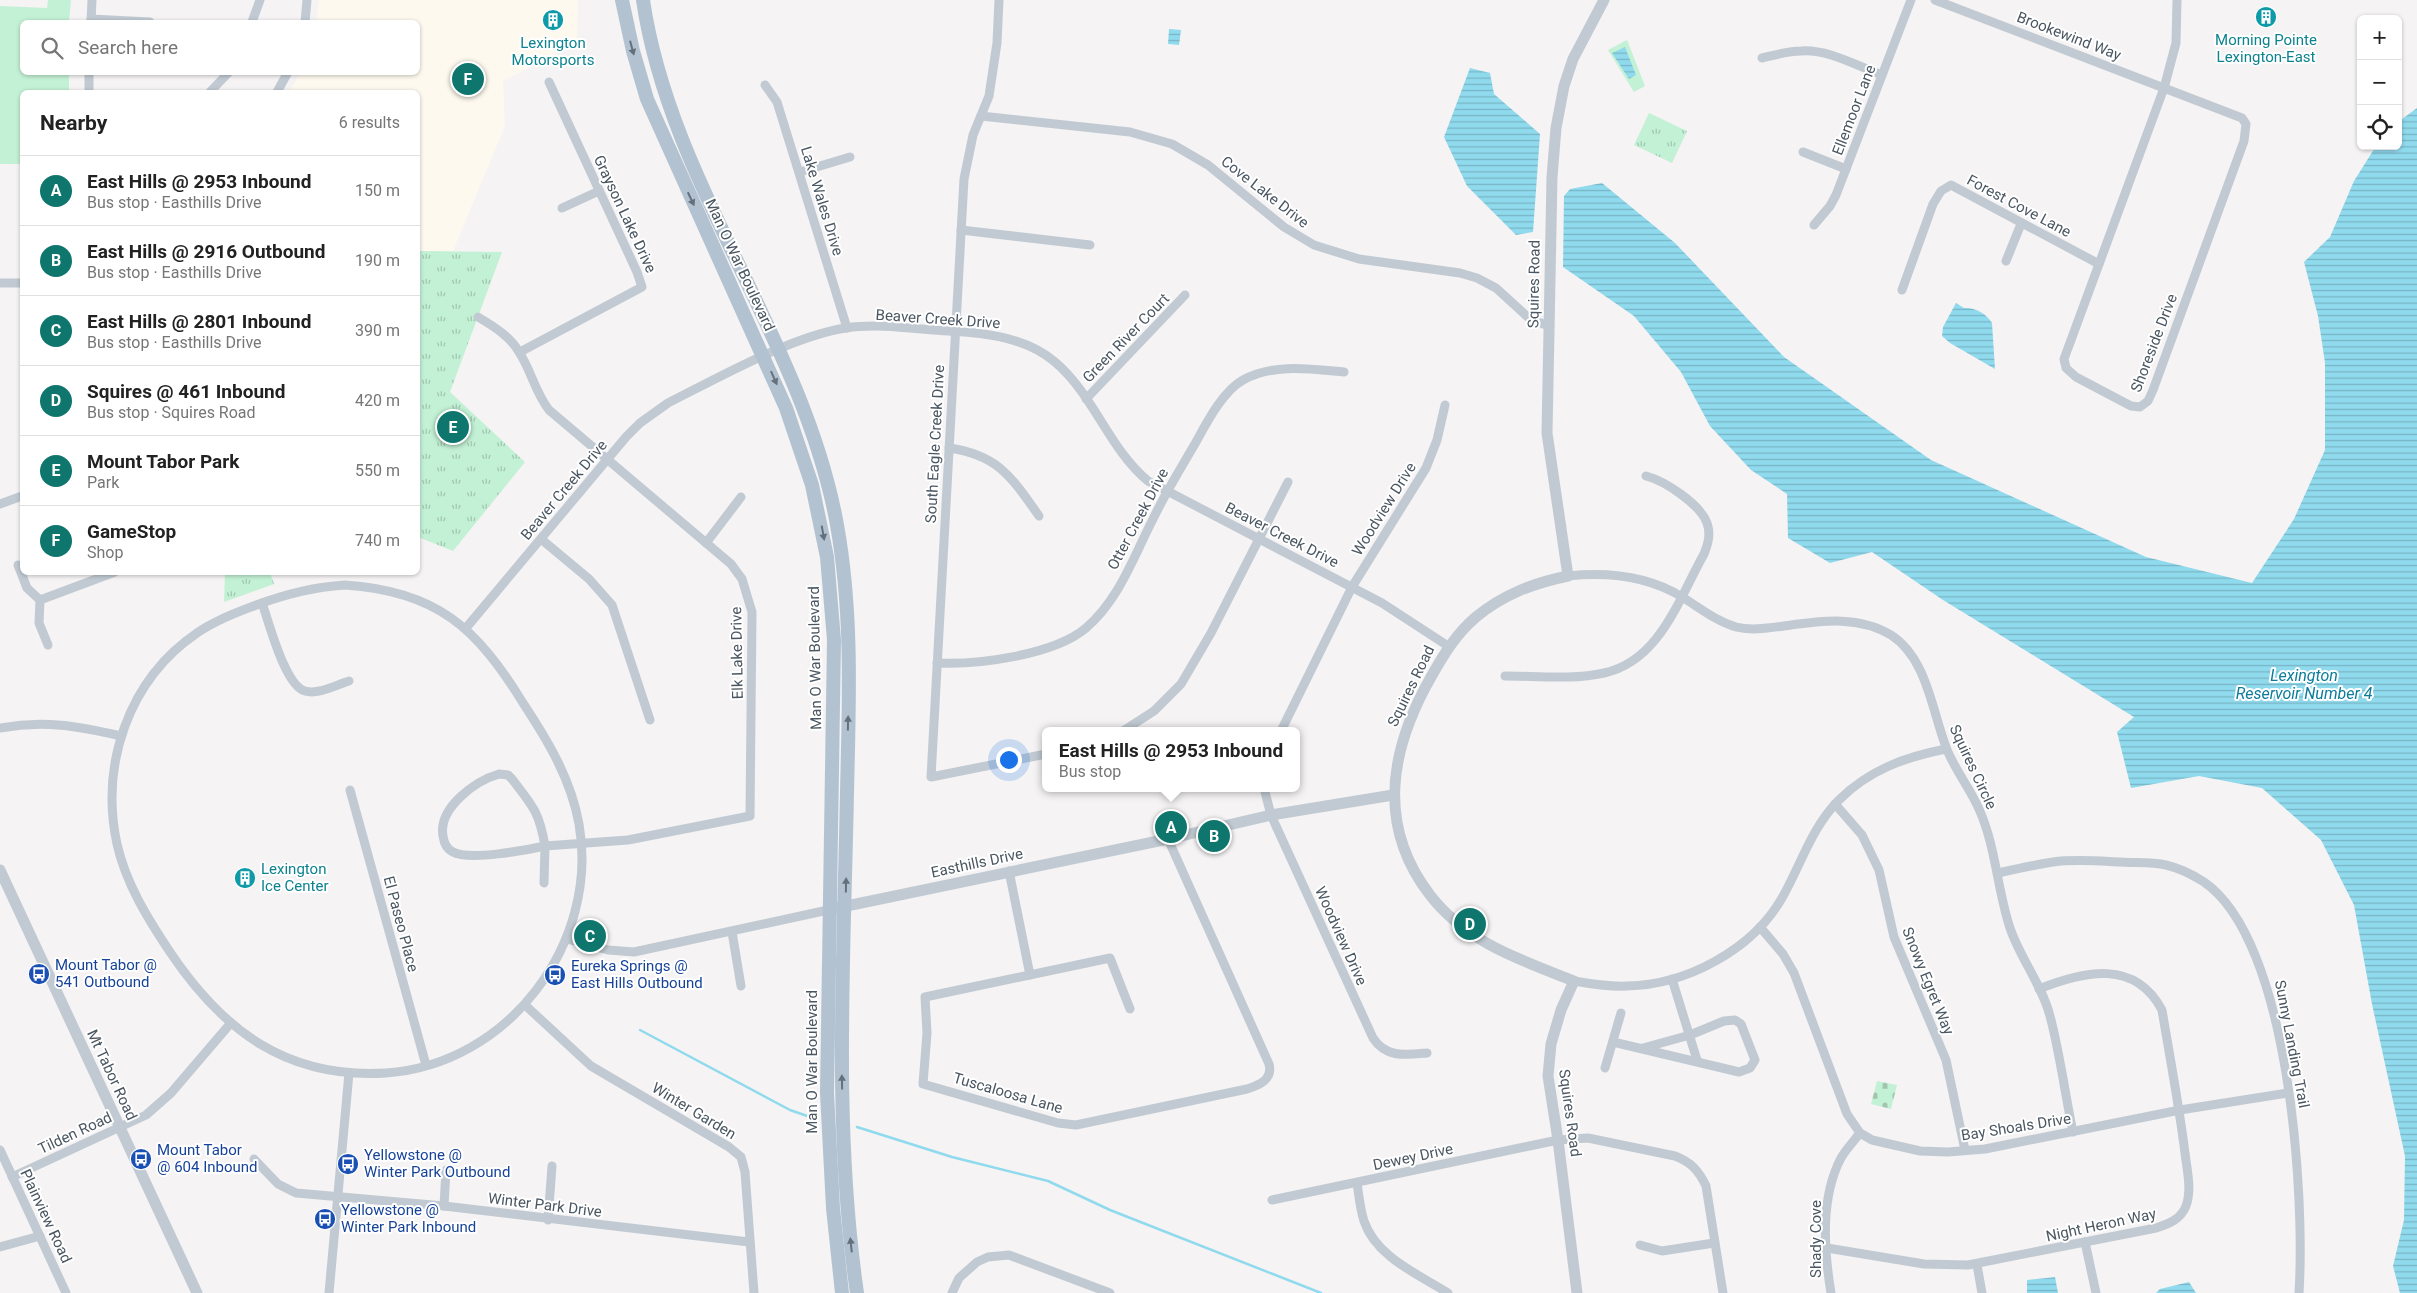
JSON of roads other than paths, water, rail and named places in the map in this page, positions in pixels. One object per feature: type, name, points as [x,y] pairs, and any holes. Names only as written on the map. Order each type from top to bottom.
[{"type":"main road","name":"Man O War Boulevard","points":[[622,0],[627,27],[647,99],[764,356],[801,448],[821,522],[830,577],[834,620],[828,910],[828,1128],[833,1208],[842,1293]]},
{"type":"main road","name":"Man O War Boulevard","points":[[643,0],[656,61],[678,126],[803,405],[821,458],[836,522],[845,578],[849,624],[845,906],[841,1032],[842,1113],[850,1228],[857,1293]]},
{"type":"street","points":[[91,20],[92,0]]},
{"type":"street","points":[[253,20],[260,0]]},
{"type":"street","points":[[305,20],[307,0]]},
{"type":"street","name":"South Eagle Creek Drive","points":[[999,0],[993,76],[989,96],[966,161],[931,777],[1042,755]]},
{"type":"street","name":"Squires Road","points":[[1568,576],[1547,433],[1552,177],[1560,104],[1573,59],[1604,0]]},
{"type":"street","name":"Ellemoor Lane","points":[[1814,225],[1830,206],[1846,169],[1911,0]]},
{"type":"street","name":"Brookewind Way","points":[[1935,0],[2164,88]]},
{"type":"street","name":"Shoreside Drive","points":[[2164,88],[2242,118],[2247,128],[2153,390],[2148,401],[2140,407],[2131,406],[2076,377],[2064,365],[2064,359],[2164,88],[2176,43],[2177,0]]},
{"type":"street","points":[[1762,58],[1795,51],[1811,51],[1837,58],[1882,75]]},
{"type":"street","points":[[89,75],[89,90]]},
{"type":"street","points":[[212,90],[226,75]]},
{"type":"street","points":[[278,90],[286,75]]},
{"type":"street","name":"Grayson Lake Drive","points":[[520,352],[642,287],[637,272],[549,82]]},
{"type":"street","name":"Lake Wales Drive","points":[[766,85],[777,102],[847,328]]},
{"type":"street","name":"Cove Lake Drive","points":[[981,116],[1130,132],[1172,144],[1208,165],[1284,227],[1314,245],[1359,259],[1460,273],[1478,278],[1496,288],[1535,322],[1549,326]]},
{"type":"street","points":[[1804,152],[1846,169]]},
{"type":"street","points":[[800,172],[850,157]]},
{"type":"street","name":"Forest Cove Lane","points":[[1902,290],[1933,204],[1940,191],[1951,185],[2099,264]]},
{"type":"street","points":[[562,208],[599,190]]},
{"type":"street","points":[[2006,261],[2021,224]]},
{"type":"street","points":[[961,230],[1090,245]]},
{"type":"street","points":[[0,283],[20,283]]},
{"type":"street","name":"Green River Court","points":[[1086,399],[1185,295]]},
{"type":"street","name":"Elk Lake Drive","points":[[478,317],[502,333],[520,352],[536,392],[549,410],[731,564],[742,579],[752,612],[750,816],[661,835],[628,840],[582,843]]},
{"type":"street","name":"Beaver Creek Drive","points":[[466,628],[640,424],[661,408],[764,356],[820,334],[847,328],[955,332],[1009,338],[1038,350],[1065,372],[1132,466],[1148,481],[1382,603],[1448,646]]},
{"type":"street","name":"Otter Creek Drive","points":[[937,663],[974,663],[1032,651],[1058,643],[1084,629],[1112,599],[1167,492],[1218,405],[1242,380],[1263,372],[1302,368],[1344,372]]},
{"type":"street","name":"Woodview Drive","points":[[1283,727],[1352,587],[1426,468],[1437,440],[1444,405]]},
{"type":"street","points":[[949,448],[976,453],[1001,467],[1015,481],[1039,516]]},
{"type":"street","points":[[1505,676],[1588,675],[1620,668],[1639,656],[1656,640],[1708,544],[1707,522],[1699,511],[1667,484],[1646,476]]},
{"type":"street","points":[[1129,727],[1154,711],[1180,684],[1211,633],[1288,482]]},
{"type":"street","points":[[0,504],[20,497]]},
{"type":"street","points":[[706,543],[741,497]]},
{"type":"street","points":[[541,539],[589,579],[612,605],[650,720]]},
{"type":"street","points":[[18,565],[20,570]]},
{"type":"street","name":"Squires Road","points":[[1577,1293],[1548,1076],[1548,1060],[1561,1010],[1574,981],[1483,943],[1445,913],[1422,883],[1408,856],[1401,837],[1393,795],[1396,762],[1406,727],[1421,694],[1448,646],[1475,618],[1504,597],[1534,584],[1568,576],[1598,574],[1652,583],[1681,596]]},
{"type":"street","points":[[22,575],[27,588],[40,600],[39,623],[48,645]]},
{"type":"street","points":[[40,600],[108,575]]},
{"type":"street","points":[[329,586],[377,588],[422,602],[466,628],[496,660],[557,759],[572,795],[582,843],[580,888],[567,938],[549,972],[525,1005],[501,1027],[458,1054],[426,1065],[395,1072],[349,1073],[310,1066],[281,1055],[252,1040],[216,1011],[180,967],[148,917],[125,870],[114,825],[111,791],[115,760],[121,736],[137,698],[147,682],[171,655],[197,633],[212,624],[262,603],[300,590],[329,586]]},
{"type":"street","name":"Squires Circle","points":[[1681,596],[1717,619],[1738,627],[1764,629],[1838,621],[1875,627],[1893,637],[1904,647],[1916,663],[1946,748],[1979,809],[1998,873],[2010,930],[2050,1014],[2072,1132]]},
{"type":"street","points":[[262,603],[287,673],[294,684],[303,691],[311,692],[349,681]]},
{"type":"street","points":[[0,728],[54,723],[121,736]]},
{"type":"street","points":[[1574,981],[1627,986],[1672,979],[1710,964],[1738,946],[1760,927],[1781,900],[1816,828],[1835,804],[1865,778],[1879,770],[1896,762],[1946,748]]},
{"type":"street","points":[[544,883],[545,846],[538,814],[512,779],[504,774],[494,775],[460,797],[452,807],[443,827],[444,843],[456,854],[510,854],[545,846],[582,843]]},
{"type":"street","name":"El Paseo Place","points":[[350,790],[426,1065]]},
{"type":"street","name":"Woodview Drive","points":[[1265,792],[1271,814],[1373,1038],[1381,1048],[1393,1054],[1427,1053]]},
{"type":"street","name":"Easthills Drive","points":[[567,938],[608,950],[634,952],[1009,871],[1168,839],[1271,814],[1393,795]]},
{"type":"street","name":"Snowy Egret Way","points":[[1835,804],[1866,841],[1879,870],[1894,937],[1946,1060],[1965,1150]]},
{"type":"street","name":"Tuscaloosa Lane","points":[[1130,1009],[1110,958],[925,997],[928,1033],[923,1084],[1058,1123],[1076,1124],[1247,1089],[1265,1081],[1270,1073],[1269,1064],[1168,839]]},
{"type":"street","name":"Sunny Landing Trail","points":[[1998,873],[2055,862],[2166,865],[2203,881],[2222,897],[2237,916],[2264,974],[2288,1093],[2295,1138],[2298,1178],[2299,1293]]},
{"type":"street","name":"Mt Tabor Road","points":[[0,870],[197,1293]]},
{"type":"street","points":[[1009,871],[1030,975]]},
{"type":"street","points":[[1760,927],[1783,954],[1794,973],[1847,1114],[1860,1134]]},
{"type":"street","points":[[732,932],[741,986]]},
{"type":"street","name":"Night Heron Way","points":[[1827,1248],[1924,1264],[1953,1266],[1977,1264],[2171,1223],[2186,1207],[2189,1196],[2180,1110],[2162,1010],[2148,990],[2136,980],[2122,974],[2110,973],[2072,978],[2039,989]]},
{"type":"street","points":[[1672,979],[1697,1060]]},
{"type":"street","name":"Winter Garden","points":[[525,1005],[591,1066],[728,1147],[741,1157],[745,1172],[754,1293]]},
{"type":"street","points":[[1606,1068],[1621,1013]]},
{"type":"street","points":[[1612,1042],[1697,1060],[1739,1072],[1750,1068],[1755,1060],[1738,1021],[1724,1021],[1690,1036],[1643,1048]]},
{"type":"street","name":"Tilden Road","points":[[12,1177],[146,1115],[188,1075],[230,1024]]},
{"type":"street","points":[[329,1293],[349,1073]]},
{"type":"street","name":"Bay Shoals Drive","points":[[1860,1134],[1886,1145],[1920,1151],[1948,1152],[1984,1149],[2180,1110],[2288,1093]]},
{"type":"street","name":"Shady Cove","points":[[1830,1293],[1827,1209],[1835,1171],[1842,1156],[1860,1134]]},
{"type":"street","name":"Dewey Drive","points":[[1272,1200],[1558,1140],[1588,1138],[1675,1156],[1687,1161],[1698,1170],[1706,1186],[1723,1293]]},
{"type":"street","name":"Plainview Road","points":[[0,1150],[66,1293]]},
{"type":"street","name":"Winter Park Drive","points":[[254,1159],[286,1190],[296,1193],[444,1206],[548,1220],[749,1242]]},
{"type":"street","points":[[548,1220],[552,1166]]},
{"type":"street","points":[[444,1206],[446,1170]]},
{"type":"street","points":[[1358,1183],[1364,1222],[1376,1243],[1386,1254],[1448,1293]]},
{"type":"street","points":[[0,1247],[40,1236]]},
{"type":"street","points":[[2085,1242],[2096,1293]]},
{"type":"street","points":[[1640,1245],[1662,1251],[1714,1243]]},
{"type":"street","points":[[952,1293],[959,1278],[977,1262],[988,1257],[1009,1255],[1110,1293]]},
{"type":"street","points":[[1977,1264],[1982,1293]]},
{"type":"water","points":[[1169,29],[1181,30],[1179,45],[1168,44]]},
{"type":"water","points":[[1625,47],[1636,75],[1629,79],[1612,53]]},
{"type":"water","points":[[1470,68],[1490,73],[1494,94],[1540,134],[1533,232],[1516,235],[1467,186],[1444,137]]},
{"type":"water","name":"Lexington Reservoir Number 4","points":[[2417,108],[2417,1293],[2400,1293],[2393,1266],[2404,1220],[2405,1156],[2372,1004],[2354,905],[2321,840],[2262,788],[2199,776],[2131,788],[2117,732],[2134,717],[1943,600],[1872,552],[1830,563],[1788,538],[1787,494],[1751,470],[1710,426],[1681,372],[1634,316],[1563,267],[1564,196],[1570,189],[1602,183],[1675,243],[1784,357],[1931,460],[2146,557],[2252,583],[2294,519],[2325,450],[2325,363],[2318,316],[2304,262],[2330,237],[2354,181],[2373,150],[2402,150],[2402,119]]},
{"type":"water","points":[[1956,303],[1964,308],[1980,312],[1992,323],[1995,369],[1950,343],[1942,336],[1943,327]]},
{"type":"water","points":[[2055,1277],[2058,1293],[2027,1293],[2027,1280]]},
{"type":"water","points":[[2189,1282],[2196,1293],[2156,1293],[2160,1289]]},
{"type":"waterway","points":[[640,1030],[790,1110],[810,1117]]},
{"type":"waterway","points":[[857,1127],[952,1157],[1048,1181],[1110,1210],[1321,1293]]},
{"type":"place","name":"Morning Pointe Lexington-East","points":[[2266,17]]},
{"type":"place","name":"Lexington Motorsports","points":[[553,20]]},
{"type":"place","name":"GameStop","points":[[468,79]]},
{"type":"place","name":"Mount Tabor Park","points":[[453,427]]},
{"type":"place","name":"East Hills @ 2953 Inbound","points":[[1171,827]]},
{"type":"place","name":"East Hills @ 2916 Outbound","points":[[1214,836]]},
{"type":"place","name":"Lexington Ice Center","points":[[245,878]]},
{"type":"place","name":"Squires @ 461 Inbound","points":[[1470,924]]},
{"type":"place","name":"East Hills @ 2801 Inbound","points":[[590,936]]},
{"type":"place","name":"Mount Tabor @ 541 Outbound","points":[[39,974]]},
{"type":"place","name":"Eureka Springs @ East Hills Outbound","points":[[555,975]]},
{"type":"place","name":"Mount Tabor @ 604 Inbound","points":[[141,1159]]},
{"type":"place","name":"Yellowstone @ Winter Park Outbound","points":[[348,1164]]},
{"type":"place","name":"Yellowstone @ Winter Park Inbound","points":[[325,1219]]}]
